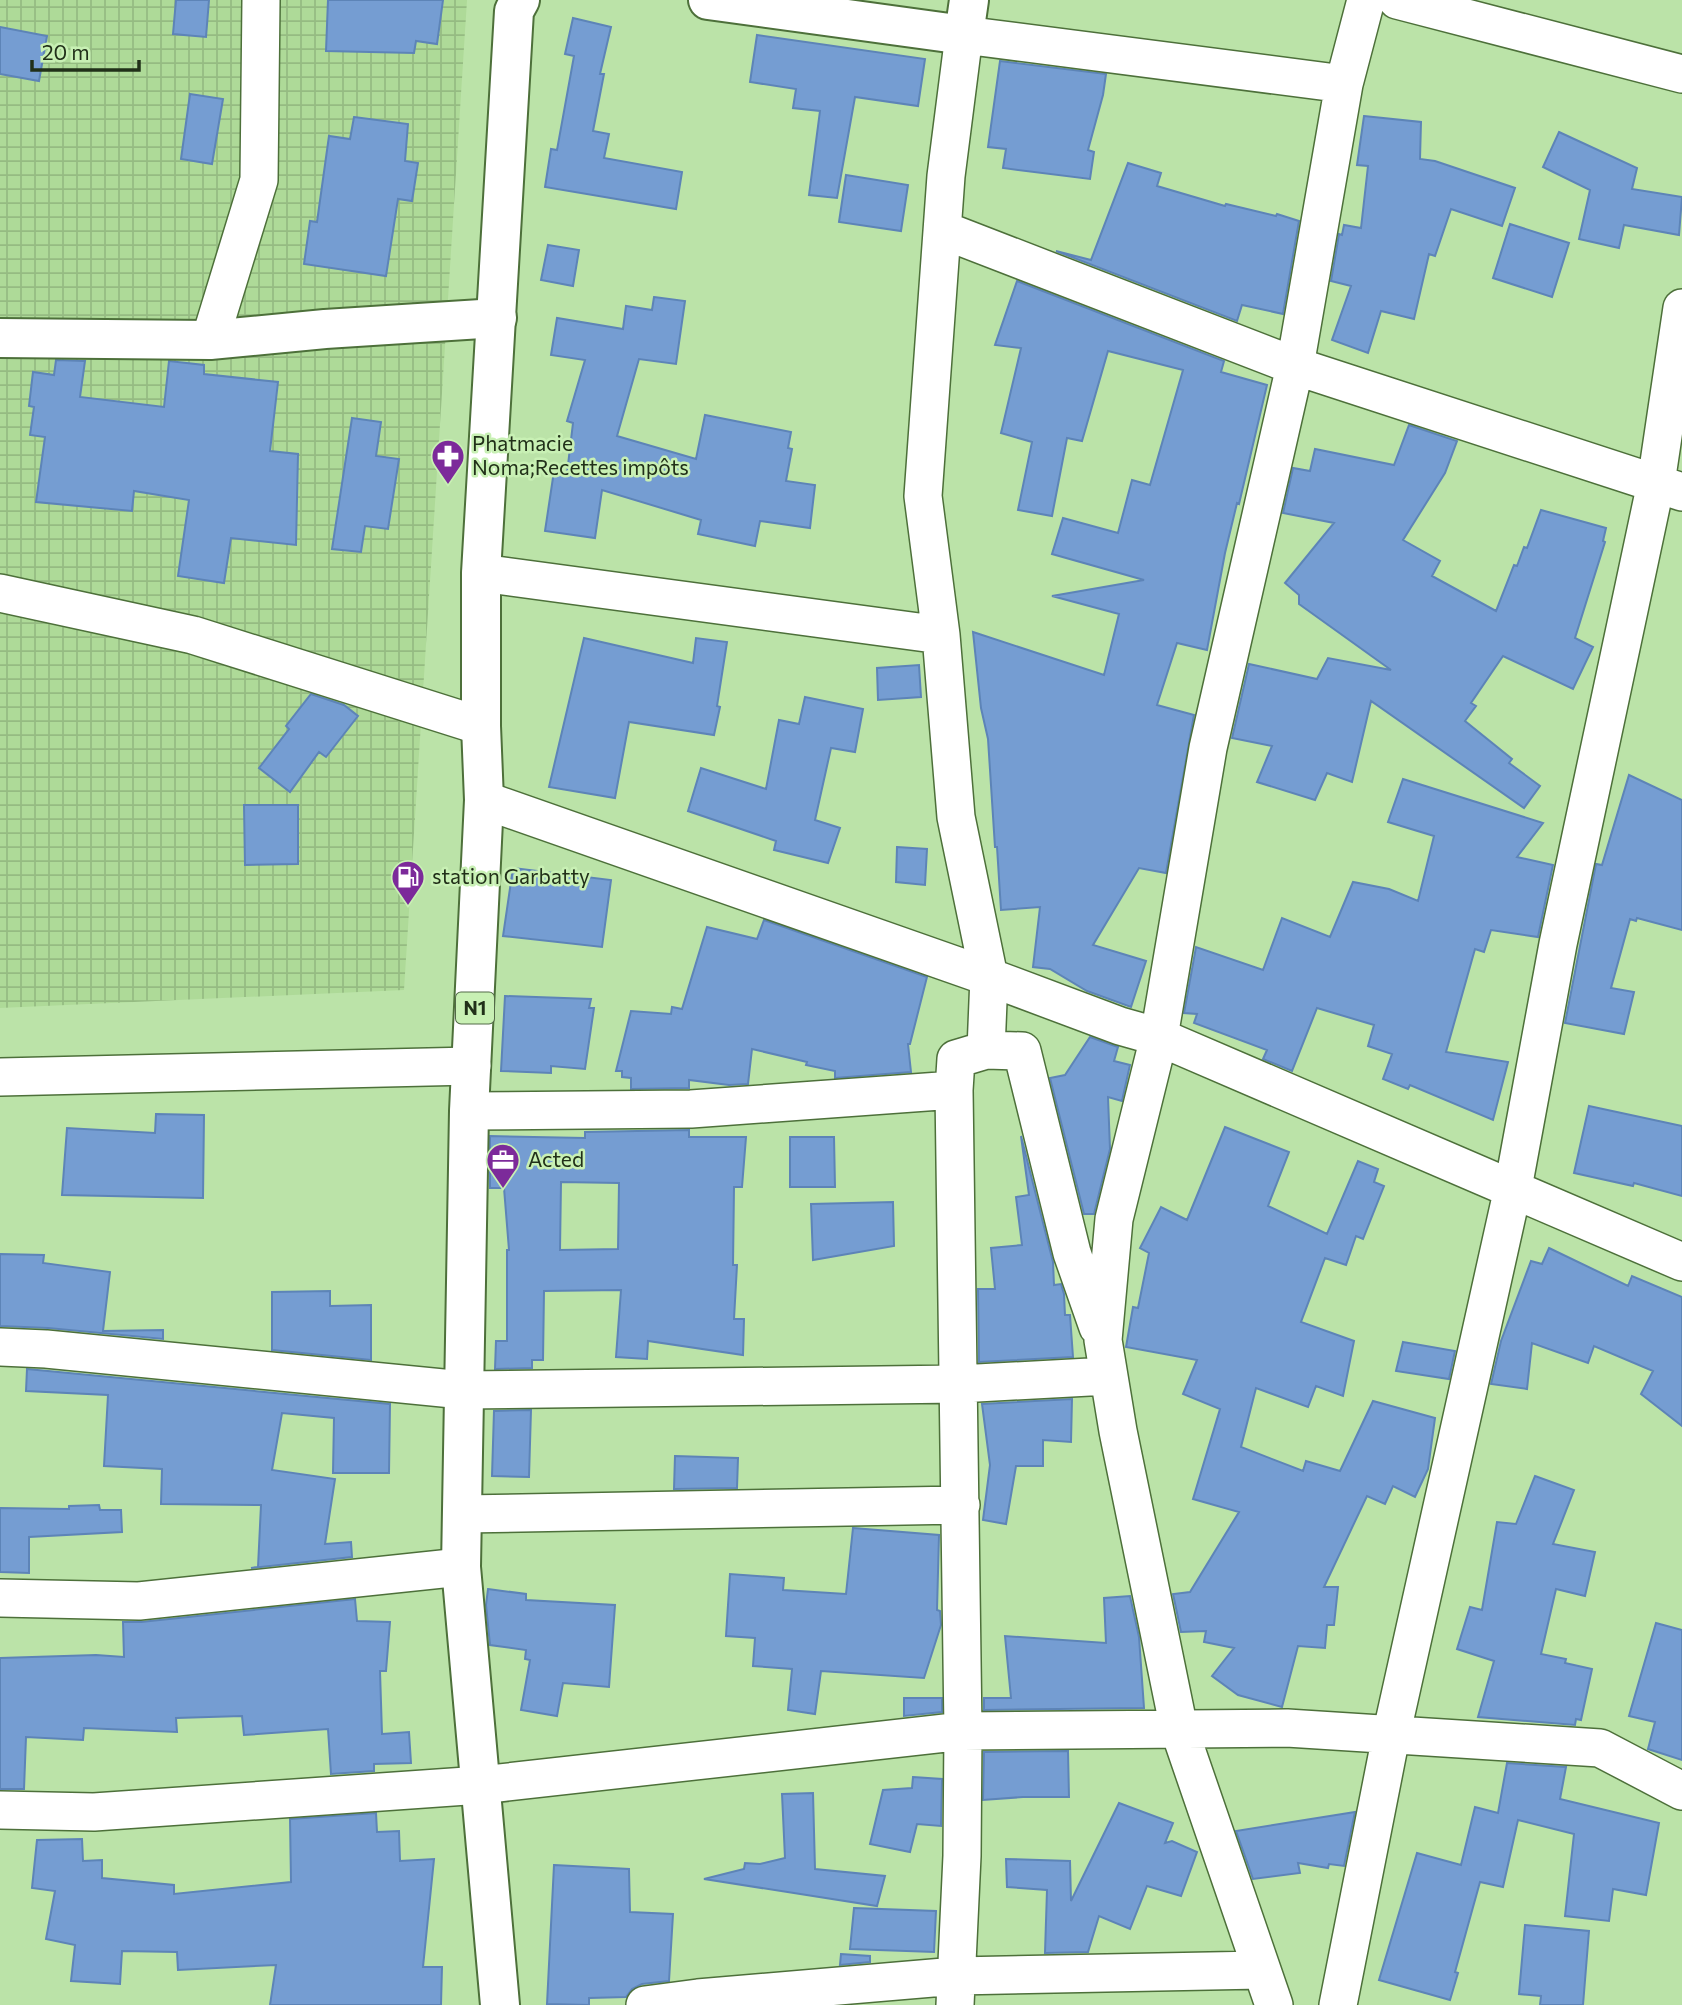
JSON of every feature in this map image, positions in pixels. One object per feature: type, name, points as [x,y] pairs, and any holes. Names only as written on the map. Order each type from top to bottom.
[{"type":"main road","name":"N1","points":[[500,2005],[461,1567],[469,1111],[484,800],[481,573],[514,11],[520,0]]},
{"type":"main road","points":[[708,0],[966,18]]},
{"type":"main road","points":[[0,338],[211,340],[497,317]]},
{"type":"street","points":[[211,340],[259,180],[261,0]]},
{"type":"street","points":[[1102,1340],[1114,1219],[1159,1037],[1208,748],[1295,366],[1344,84],[1366,0]]},
{"type":"street","points":[[1397,0],[1682,74]]},
{"type":"street","points":[[986,1050],[989,977],[956,817],[941,635],[923,496],[946,176],[966,18],[1344,84]]},
{"type":"street","points":[[943,229],[1295,366],[1669,488]]},
{"type":"street","points":[[1338,2005],[1391,1736],[1513,1188],[1558,944],[1669,488],[1682,308]]},
{"type":"street","points":[[481,573],[941,635]]},
{"type":"street","points":[[0,593],[193,635],[481,726]]},
{"type":"street","points":[[484,800],[989,977],[1120,1026],[1159,1037],[1682,1262]]},
{"type":"street","points":[[956,1991],[962,1856],[963,1731],[954,1090],[956,1059],[986,1050],[1021,1051],[1072,1253],[1102,1340],[1180,1729],[1273,2005]]},
{"type":"street","points":[[0,1077],[472,1066]]},
{"type":"street","points":[[469,1111],[691,1109],[954,1090]]},
{"type":"street","points":[[0,1347],[46,1349],[463,1390],[959,1384],[1108,1376]]},
{"type":"street","points":[[462,1514],[961,1505]]},
{"type":"street","points":[[0,1598],[139,1601],[461,1567]]},
{"type":"street","points":[[0,1810],[94,1812],[481,1786],[963,1731],[1287,1728],[1600,1748],[1682,1791]]},
{"type":"street","points":[[645,2005],[698,1998],[956,1991],[1261,1970]]},
{"type":"shaded area","points":[[0,0],[467,0],[404,990],[0,1008]]},
{"type":"building","points":[[176,0],[209,0],[206,37],[173,34]]},
{"type":"building","points":[[328,0],[443,0],[437,44],[416,41],[414,53],[326,51]]},
{"type":"building","points":[[573,18],[611,27],[600,74],[604,74],[593,131],[609,134],[604,158],[682,172],[676,209],[545,187],[551,149],[557,150],[574,56],[565,54]]},
{"type":"building","points":[[0,27],[47,36],[39,81],[0,74]]},
{"type":"building","points":[[757,35],[925,59],[918,106],[855,97],[837,198],[809,195],[820,111],[793,108],[796,89],[750,82]]},
{"type":"building","points":[[1000,61],[1106,74],[1088,150],[1094,152],[1090,179],[1003,168],[1006,149],[988,147]]},
{"type":"building","points":[[190,94],[223,99],[212,164],[181,159]]},
{"type":"building","points":[[1364,116],[1421,122],[1420,159],[1435,161],[1515,188],[1502,226],[1451,209],[1435,256],[1429,254],[1414,319],[1381,311],[1368,353],[1332,340],[1351,286],[1331,281],[1339,234],[1342,235],[1344,225],[1361,228],[1368,166],[1357,165]]},
{"type":"building","points":[[354,117],[408,124],[405,161],[418,163],[412,201],[398,199],[386,276],[304,264],[310,221],[317,222],[329,136],[350,139]]},
{"type":"building","points":[[1559,132],[1637,168],[1632,189],[1682,197],[1679,235],[1624,225],[1619,248],[1579,239],[1590,190],[1543,167]]},
{"type":"building","points":[[1128,163],[1161,173],[1157,186],[1225,206],[1226,204],[1276,216],[1277,214],[1299,221],[1283,314],[1242,305],[1237,321],[1056,251],[1091,260]]},
{"type":"building","points":[[846,175],[908,185],[901,231],[839,222]]},
{"type":"building","points":[[1510,224],[1569,243],[1552,297],[1493,278]]},
{"type":"building","points":[[548,245],[579,250],[573,286],[541,280]]},
{"type":"building","points":[[1017,281],[1224,361],[1221,372],[1267,385],[1225,553],[1207,650],[1177,643],[1157,705],[1194,715],[1166,873],[1139,868],[1093,945],[1146,961],[1131,1007],[1087,991],[1050,969],[1033,967],[1040,907],[1001,910],[988,739],[981,708],[973,632],[1104,675],[1119,614],[1052,596],[1144,580],[1052,554],[1063,518],[1118,533],[1132,480],[1150,485],[1183,370],[1108,351],[1082,441],[1067,438],[1052,516],[1018,510],[1032,442],[1001,433],[1021,348],[995,345]]},
{"type":"building","points":[[654,297],[685,301],[676,364],[639,359],[617,436],[696,459],[705,415],[791,432],[788,448],[792,449],[786,481],[815,485],[810,528],[760,521],[755,546],[698,534],[701,520],[602,490],[595,538],[545,531],[554,471],[567,473],[573,423],[567,421],[585,360],[551,355],[557,318],[623,329],[626,306],[652,310]]},
{"type":"building","points":[[56,360],[85,361],[80,397],[164,407],[169,361],[204,365],[204,374],[278,382],[270,451],[298,454],[296,545],[231,538],[224,583],[178,576],[189,500],[134,491],[132,511],[36,502],[45,437],[30,435],[34,407],[29,406],[33,372],[54,375]]},
{"type":"building","points":[[352,418],[381,422],[376,456],[399,459],[388,529],[365,526],[361,552],[332,549]]},
{"type":"building","points":[[1409,425],[1457,441],[1445,473],[1403,540],[1440,561],[1432,576],[1496,611],[1514,565],[1517,566],[1524,547],[1527,548],[1541,510],[1606,528],[1605,542],[1575,638],[1593,647],[1573,689],[1503,656],[1471,703],[1476,706],[1465,721],[1512,759],[1509,763],[1540,786],[1524,808],[1371,701],[1352,782],[1327,773],[1315,800],[1257,782],[1272,746],[1232,738],[1249,664],[1317,679],[1328,658],[1391,670],[1299,604],[1299,595],[1285,583],[1334,523],[1283,513],[1293,468],[1310,471],[1315,449],[1394,465]]},
{"type":"building","points":[[584,638],[693,663],[696,638],[727,642],[714,735],[629,722],[615,798],[549,787]]},
{"type":"building","points":[[919,665],[921,697],[878,700],[877,668]]},
{"type":"building","points":[[311,694],[344,705],[358,716],[326,757],[319,752],[290,792],[259,768],[289,729],[286,726]]},
{"type":"building","points":[[805,697],[863,709],[855,752],[831,748],[815,820],[840,828],[828,863],[774,850],[776,841],[688,811],[701,768],[766,789],[779,720],[799,724]]},
{"type":"building","points":[[1629,775],[1682,800],[1682,930],[1637,918],[1636,921],[1630,919],[1611,988],[1634,992],[1624,1034],[1565,1023],[1596,864],[1602,865]]},
{"type":"building","points":[[1403,779],[1543,823],[1517,857],[1553,865],[1538,937],[1491,930],[1484,952],[1475,949],[1446,1052],[1508,1062],[1493,1120],[1410,1085],[1408,1089],[1383,1079],[1392,1054],[1368,1046],[1374,1025],[1317,1008],[1292,1071],[1263,1059],[1267,1050],[1194,1023],[1197,1014],[1184,1013],[1196,947],[1263,970],[1282,918],[1330,937],[1353,882],[1389,889],[1418,901],[1434,836],[1388,822]]},
{"type":"building","points":[[244,805],[298,805],[298,864],[245,865]]},
{"type":"building","points":[[897,847],[927,849],[925,885],[896,882]]},
{"type":"building","points":[[513,868],[611,880],[602,947],[503,936]]},
{"type":"building","points":[[764,920],[927,977],[908,1044],[911,1072],[835,1078],[835,1071],[752,1049],[748,1084],[729,1085],[689,1080],[689,1088],[631,1089],[631,1078],[622,1077],[622,1071],[616,1071],[631,1011],[671,1014],[672,1007],[682,1009],[707,927],[757,939]]},
{"type":"building","points":[[505,996],[591,999],[589,1008],[594,1008],[585,1069],[551,1066],[551,1073],[501,1071]]},
{"type":"building","points":[[1090,1037],[1118,1047],[1114,1061],[1130,1065],[1122,1101],[1108,1097],[1110,1149],[1094,1214],[1084,1214],[1050,1078],[1065,1075]]},
{"type":"building","points":[[1589,1106],[1682,1126],[1682,1196],[1634,1183],[1633,1186],[1574,1173]]},
{"type":"building","points":[[156,1114],[204,1115],[203,1198],[62,1195],[67,1128],[155,1133]]},
{"type":"building","points":[[1225,1127],[1289,1152],[1268,1206],[1327,1234],[1358,1161],[1378,1169],[1374,1182],[1384,1186],[1363,1239],[1356,1236],[1346,1265],[1325,1258],[1301,1322],[1354,1341],[1343,1396],[1316,1386],[1308,1407],[1256,1388],[1241,1447],[1303,1471],[1306,1461],[1340,1471],[1373,1401],[1435,1418],[1428,1469],[1415,1497],[1393,1486],[1385,1504],[1367,1496],[1324,1587],[1338,1587],[1334,1625],[1327,1625],[1325,1648],[1298,1646],[1282,1707],[1238,1695],[1212,1676],[1234,1648],[1204,1642],[1206,1631],[1181,1632],[1173,1594],[1190,1592],[1239,1512],[1193,1499],[1220,1409],[1183,1394],[1197,1360],[1126,1347],[1133,1307],[1138,1308],[1149,1253],[1140,1248],[1161,1207],[1187,1220]]},
{"type":"building","points":[[689,1130],[689,1137],[746,1137],[742,1187],[734,1187],[733,1265],[737,1265],[734,1319],[744,1319],[743,1355],[648,1341],[647,1359],[616,1357],[621,1290],[544,1291],[543,1360],[532,1360],[532,1368],[495,1369],[496,1341],[507,1341],[509,1250],[504,1188],[490,1188],[490,1136],[585,1138],[585,1132]],"holes":[[[561,1182],[619,1183],[618,1249],[560,1250]]]},
{"type":"building","points":[[1021,1136],[1053,1262],[1054,1285],[1061,1284],[1065,1315],[1070,1315],[1073,1357],[979,1362],[978,1289],[995,1289],[991,1248],[1022,1245],[1016,1197],[1029,1195]]},
{"type":"building","points":[[790,1137],[834,1137],[835,1187],[790,1187]]},
{"type":"building","points":[[893,1202],[894,1246],[813,1260],[811,1204]]},
{"type":"building","points":[[1549,1248],[1628,1286],[1632,1276],[1682,1297],[1682,1426],[1641,1394],[1653,1371],[1594,1346],[1588,1363],[1532,1343],[1527,1389],[1491,1384],[1501,1341],[1531,1261],[1542,1264]]},
{"type":"building","points":[[0,1254],[44,1255],[43,1263],[110,1272],[103,1331],[163,1330],[163,1339],[0,1326]]},
{"type":"building","points":[[330,1291],[330,1306],[371,1305],[371,1360],[272,1350],[272,1292]]},
{"type":"building","points":[[1403,1342],[1455,1351],[1449,1379],[1396,1371]]},
{"type":"building","points":[[27,1369],[390,1404],[389,1473],[333,1473],[334,1418],[282,1413],[272,1470],[335,1479],[325,1544],[351,1542],[352,1557],[251,1568],[258,1567],[261,1505],[161,1504],[162,1469],[104,1466],[108,1395],[26,1391]]},
{"type":"building","points":[[1072,1399],[1071,1442],[1043,1440],[1043,1466],[1016,1466],[1006,1524],[983,1520],[990,1465],[982,1404]]},
{"type":"building","points":[[531,1410],[529,1477],[492,1476],[494,1411]]},
{"type":"building","points":[[675,1456],[738,1458],[737,1488],[674,1489]]},
{"type":"building","points":[[1535,1476],[1574,1490],[1553,1544],[1595,1552],[1585,1596],[1556,1589],[1541,1654],[1566,1659],[1565,1663],[1592,1669],[1581,1720],[1576,1719],[1575,1725],[1478,1717],[1494,1661],[1457,1649],[1470,1607],[1482,1610],[1497,1522],[1516,1524]]},
{"type":"building","points":[[99,1505],[100,1510],[121,1510],[122,1532],[29,1537],[29,1573],[0,1572],[0,1508],[69,1509],[69,1506]]},
{"type":"building","points":[[853,1528],[939,1535],[937,1610],[940,1611],[941,1625],[924,1678],[821,1671],[815,1714],[788,1710],[792,1669],[753,1666],[755,1638],[726,1636],[730,1574],[784,1578],[783,1590],[846,1594]]},
{"type":"building","points":[[488,1589],[526,1594],[526,1600],[615,1605],[609,1687],[563,1683],[557,1716],[521,1710],[530,1660],[525,1659],[526,1650],[490,1645],[486,1605]]},
{"type":"building","points":[[1130,1596],[1139,1637],[1144,1708],[984,1710],[984,1698],[1011,1698],[1005,1636],[1106,1643],[1104,1598]]},
{"type":"building","points":[[355,1599],[357,1621],[390,1622],[386,1671],[380,1671],[382,1734],[409,1732],[411,1763],[374,1764],[374,1771],[331,1774],[328,1729],[244,1735],[242,1716],[176,1718],[177,1732],[84,1728],[83,1740],[26,1737],[24,1789],[0,1789],[0,1658],[96,1655],[124,1657],[123,1622]]},
{"type":"building","points":[[1656,1623],[1682,1630],[1682,1760],[1648,1749],[1655,1722],[1629,1716]]},
{"type":"building","points":[[904,1698],[942,1698],[942,1712],[904,1716]]},
{"type":"building","points":[[1068,1751],[1069,1797],[983,1800],[984,1752]]},
{"type":"building","points":[[1507,1763],[1566,1767],[1560,1799],[1659,1823],[1646,1895],[1613,1889],[1609,1921],[1565,1916],[1574,1834],[1518,1820],[1503,1887],[1480,1882],[1450,2000],[1379,1980],[1417,1853],[1461,1865],[1475,1807],[1498,1813]]},
{"type":"building","points":[[913,1777],[942,1779],[941,1826],[917,1824],[910,1852],[870,1844],[883,1790],[912,1788]]},
{"type":"building","points":[[813,1793],[815,1869],[885,1876],[877,1906],[704,1879],[744,1869],[745,1863],[760,1864],[785,1858],[782,1794]]},
{"type":"building","points":[[1119,1803],[1173,1823],[1165,1843],[1172,1841],[1197,1852],[1181,1896],[1147,1886],[1130,1929],[1099,1916],[1088,1952],[1045,1953],[1047,1890],[1007,1887],[1006,1859],[1070,1861],[1071,1901]]},
{"type":"building","points":[[1355,1812],[1344,1866],[1329,1864],[1328,1868],[1298,1863],[1300,1873],[1253,1879],[1236,1831]]},
{"type":"building","points":[[376,1813],[377,1832],[399,1831],[400,1861],[434,1859],[423,1967],[442,1967],[441,2005],[270,2005],[276,1965],[178,1970],[177,1952],[122,1951],[120,1984],[71,1981],[75,1945],[46,1939],[55,1891],[32,1888],[37,1840],[82,1839],[83,1861],[102,1860],[102,1878],[174,1885],[174,1894],[291,1882],[290,1819]]},
{"type":"building","points":[[554,1865],[629,1869],[630,1912],[673,1914],[669,1981],[642,1984],[632,1989],[626,1997],[589,1998],[589,2005],[547,2004]]},
{"type":"building","points":[[854,1908],[936,1911],[934,1952],[850,1949]]},
{"type":"building","points":[[1525,1925],[1589,1931],[1583,2005],[1540,2005],[1541,1996],[1519,1994]]},
{"type":"building","points":[[841,1954],[870,1956],[870,1962],[840,1965]]},
{"type":"place","name":"Phatmacie Noma;Recettes impôts","points":[[448,486]]},
{"type":"place","name":"station Garbatty","points":[[408,907]]},
{"type":"place","name":"Acted","points":[[503,1190]]}]
